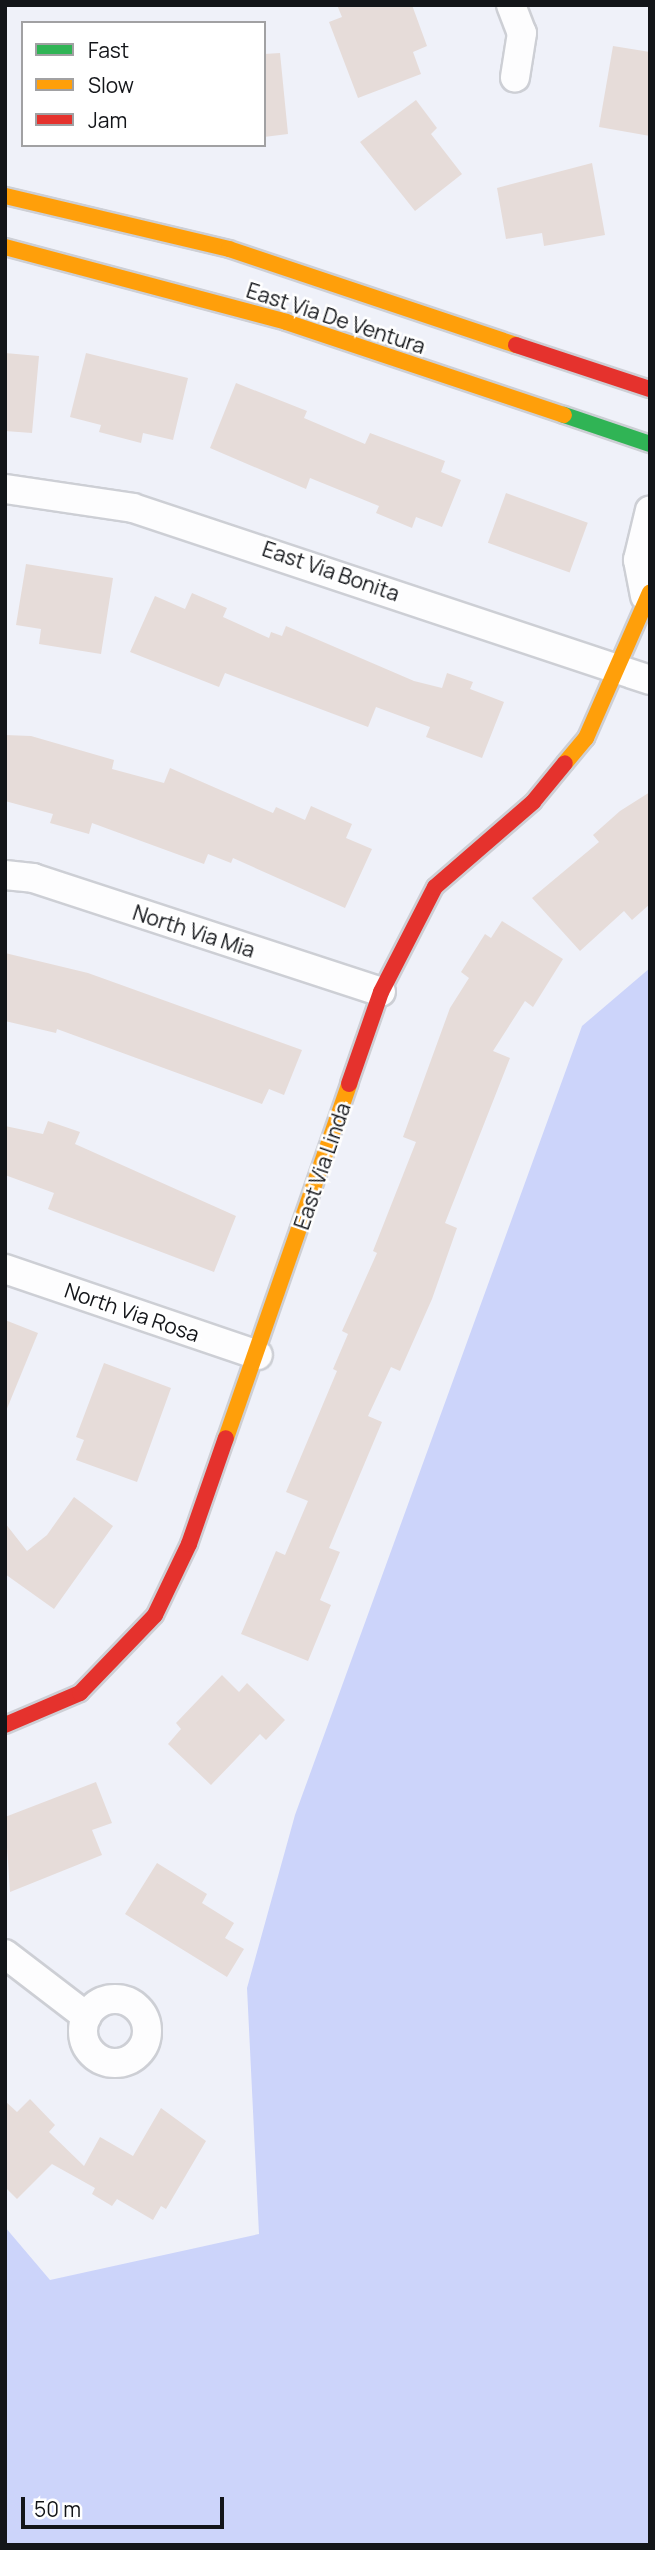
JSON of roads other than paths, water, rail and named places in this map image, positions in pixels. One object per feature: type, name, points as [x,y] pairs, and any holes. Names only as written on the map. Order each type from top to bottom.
[{"type":"main road","name":"East Via De Ventura","points":[[5,196],[229,249],[650,389]]},
{"type":"main road","name":"East Via De Ventura","points":[[5,247],[274,319],[650,444]]},
{"type":"main road","name":"East Via Linda","points":[[5,1726],[80,1693],[155,1615],[189,1544],[258,1355],[381,992],[435,887],[562,770],[586,738],[618,670],[648,594]]},
{"type":"street","points":[[511,5],[522,33],[515,77]]},
{"type":"street","name":"East Via Bonita","points":[[5,489],[134,508],[650,680]]},
{"type":"street","name":"East Via Linda","points":[[648,594],[638,560],[650,510]]},
{"type":"street","name":"North Via Mia","points":[[5,875],[33,878],[381,992]]},
{"type":"street","name":"North Via Rosa","points":[[5,1269],[258,1355]]},
{"type":"street","points":[[5,1954],[87,2017]]}]
